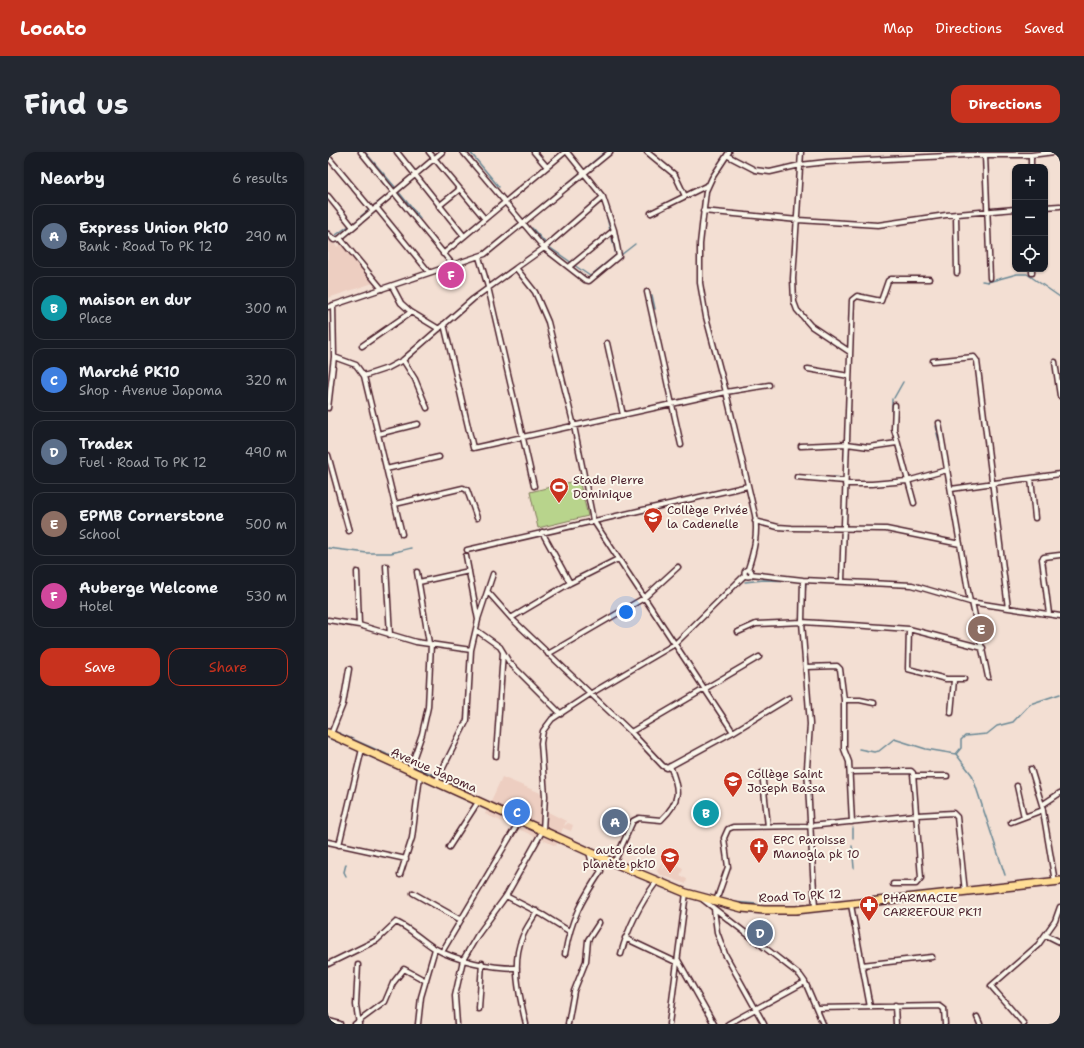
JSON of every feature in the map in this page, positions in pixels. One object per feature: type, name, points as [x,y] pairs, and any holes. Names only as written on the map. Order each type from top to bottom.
[{"type":"main road","name":"Avenue Japoma","points":[[329,734],[408,771],[531,825]]},
{"type":"main road","name":"Road To PK 12","points":[[531,825],[614,863],[715,905],[764,910],[815,908],[1058,882]]},
{"type":"street","points":[[361,152],[453,265]]},
{"type":"street","points":[[397,152],[464,236]]},
{"type":"street","points":[[429,152],[485,219]]},
{"type":"street","points":[[328,234],[334,240],[340,238],[414,174],[442,152]]},
{"type":"street","points":[[443,254],[464,236],[485,219],[505,202],[547,167],[566,152],[603,197],[614,230],[619,254],[617,258],[587,281],[544,248],[523,225],[505,202],[463,152]]},
{"type":"street","points":[[534,152],[547,167]]},
{"type":"street","points":[[328,307],[429,272],[478,257],[493,250],[610,152]]},
{"type":"street","points":[[647,152],[675,175],[685,196]]},
{"type":"street","points":[[801,152],[798,220],[792,292],[797,310],[811,326],[850,352]]},
{"type":"street","points":[[745,575],[744,571],[748,569],[755,545],[756,521],[726,392],[702,300],[700,264],[703,211],[708,184],[728,154],[749,167],[762,172],[770,172],[800,165],[852,160],[1054,152]]},
{"type":"street","points":[[1031,154],[1031,164]]},
{"type":"street","points":[[985,155],[990,278]]},
{"type":"street","points":[[328,157],[372,210]]},
{"type":"street","points":[[651,213],[708,184]]},
{"type":"street","points":[[439,206],[460,189]]},
{"type":"street","points":[[328,196],[353,227]]},
{"type":"street","points":[[364,376],[388,368],[403,360],[488,287],[544,248],[603,197]]},
{"type":"street","points":[[1048,207],[1060,206]]},
{"type":"street","points":[[376,207],[429,272]]},
{"type":"street","points":[[703,211],[798,220],[885,225],[987,210],[1012,209]]},
{"type":"street","points":[[956,214],[957,273]]},
{"type":"street","points":[[569,267],[614,230]]},
{"type":"street","points":[[340,238],[382,289]]},
{"type":"street","points":[[478,257],[488,287],[534,486]]},
{"type":"street","points":[[516,268],[535,292],[545,312],[574,426],[593,520],[733,732]]},
{"type":"street","points":[[842,581],[852,303],[855,297],[860,296],[879,302],[882,300],[889,280],[929,280]]},
{"type":"street","points":[[392,286],[401,303],[410,312],[438,329]]},
{"type":"street","points":[[647,292],[681,445]]},
{"type":"street","points":[[328,408],[330,380],[334,357],[333,305]]},
{"type":"street","points":[[362,346],[410,312]]},
{"type":"street","points":[[444,324],[473,448],[726,392],[770,385]]},
{"type":"street","points":[[607,343],[623,415]]},
{"type":"street","points":[[334,357],[356,365],[364,376],[402,534]]},
{"type":"street","points":[[932,361],[974,357],[977,360],[1008,608]]},
{"type":"street","points":[[403,360],[415,379],[426,408]]},
{"type":"street","points":[[1055,362],[1060,396]]},
{"type":"street","points":[[808,369],[849,376]]},
{"type":"street","points":[[895,405],[894,429],[914,503]]},
{"type":"street","points":[[939,423],[971,602],[983,648],[988,677]]},
{"type":"street","points":[[378,434],[418,424]]},
{"type":"street","points":[[801,446],[847,444],[866,447],[897,443]]},
{"type":"street","points":[[328,455],[348,531]]},
{"type":"street","points":[[386,469],[439,457]]},
{"type":"street","points":[[797,477],[872,484],[907,481],[947,470]]},
{"type":"street","points":[[951,490],[1060,474]]},
{"type":"street","points":[[1031,478],[1035,518]]},
{"type":"street","points":[[467,550],[593,520],[748,486]]},
{"type":"street","points":[[395,504],[465,489],[477,518]]},
{"type":"street","points":[[756,521],[778,526],[886,529],[960,544]]},
{"type":"street","points":[[542,532],[570,583]]},
{"type":"street","points":[[1049,614],[1042,559],[1044,557],[1060,555]]},
{"type":"street","points":[[466,556],[478,620]]},
{"type":"street","points":[[511,618],[570,583],[618,559]]},
{"type":"street","points":[[386,566],[390,635]]},
{"type":"street","points":[[548,654],[644,598],[678,567]]},
{"type":"street","points":[[748,569],[751,571],[751,574]]},
{"type":"street","points":[[419,582],[469,571]]},
{"type":"street","points":[[357,572],[360,625]]},
{"type":"street","points":[[408,771],[422,734],[428,707],[430,644],[417,572]]},
{"type":"street","points":[[436,782],[467,720],[471,650],[478,620],[493,574]]},
{"type":"street","points":[[457,1024],[455,996],[463,960],[477,936],[506,896],[543,830],[545,796],[541,737],[547,725],[590,694],[676,644],[745,575],[751,574],[803,580],[912,585],[971,602],[1060,616]]},
{"type":"street","points":[[803,580],[802,622],[810,724],[807,768],[815,908]]},
{"type":"street","points":[[488,592],[511,618],[631,732],[663,766],[667,768],[733,732],[789,698]]},
{"type":"street","points":[[328,620],[360,625],[416,642],[471,650]]},
{"type":"street","points":[[738,632],[756,624],[802,622],[908,629],[983,648]]},
{"type":"street","points":[[908,629],[908,669],[954,680],[964,679]]},
{"type":"street","points":[[476,630],[503,650],[509,662],[561,714]]},
{"type":"street","points":[[496,756],[503,650]]},
{"type":"street","points":[[631,732],[759,657]]},
{"type":"street","points":[[806,666],[839,667],[844,700],[844,749],[849,762],[852,822]]},
{"type":"street","points":[[329,734],[344,700],[349,669]]},
{"type":"street","points":[[951,713],[954,680]]},
{"type":"street","points":[[844,700],[860,700],[874,703]]},
{"type":"street","points":[[339,845],[362,749]]},
{"type":"street","points":[[614,863],[633,821],[639,818],[661,820],[675,803],[678,788],[670,766]]},
{"type":"street","points":[[1031,769],[1042,808],[1058,882]]},
{"type":"street","points":[[850,772],[910,771],[913,776],[917,815],[920,880],[916,884],[893,884]]},
{"type":"street","points":[[762,773],[768,826]]},
{"type":"street","points":[[400,875],[412,838],[420,776]]},
{"type":"street","points":[[913,776],[947,776]]},
{"type":"street","points":[[1017,786],[1024,817]]},
{"type":"street","points":[[1011,822],[1042,808],[1060,793]]},
{"type":"street","points":[[449,847],[478,802]]},
{"type":"street","points":[[764,1024],[725,954],[717,932],[715,905],[728,867],[724,838],[726,833],[733,827],[810,826],[917,815],[953,813],[958,817],[966,893]]},
{"type":"street","points":[[442,952],[520,820]]},
{"type":"street","points":[[328,842],[406,859]]},
{"type":"street","points":[[565,954],[570,932],[579,905],[601,871],[590,860],[589,852]]},
{"type":"street","points":[[621,954],[625,938],[642,903],[657,881]]},
{"type":"street","points":[[413,893],[461,920]]},
{"type":"street","points":[[669,1024],[686,893]]},
{"type":"street","points":[[506,896],[537,911],[570,932]]},
{"type":"street","points":[[715,905],[800,975],[805,982],[823,1024]]},
{"type":"street","points":[[851,905],[870,1007]]},
{"type":"street","points":[[1024,1024],[991,986],[1020,963],[1046,936],[1055,921],[1060,907]]},
{"type":"street","points":[[526,1024],[517,968],[521,939],[537,911]]},
{"type":"street","points":[[328,964],[377,940],[396,922],[435,949],[463,960],[504,968],[517,968]]},
{"type":"street","points":[[568,1024],[574,991],[586,961],[588,940],[599,923]]},
{"type":"street","points":[[1046,936],[1060,942]]},
{"type":"street","points":[[625,938],[678,961],[714,1024]]},
{"type":"street","points":[[418,1024],[422,997],[435,949]]},
{"type":"street","points":[[862,965],[932,957]]},
{"type":"street","points":[[478,1009],[482,963]]},
{"type":"street","points":[[358,965],[356,1005],[358,1023]]},
{"type":"street","points":[[358,1023],[385,1002],[394,982],[404,969],[426,981]]},
{"type":"street","points":[[728,1024],[805,982]]},
{"type":"street","points":[[895,1006],[896,1024]]},
{"type":"street","points":[[817,1008],[940,1006],[944,1009],[945,1024]]},
{"type":"street","points":[[977,1017],[980,1024]]},
{"type":"street","points":[[329,1021],[340,1024]]},
{"type":"shaded area","points":[[328,237],[337,247],[343,242],[376,282],[328,298]]},
{"type":"shaded area","points":[[502,777],[543,794],[542,809],[566,821],[564,826],[568,823],[573,825],[571,831],[563,828],[556,846],[485,814]]},
{"type":"shaded area","name":"auto école planète pk10","points":[[661,863],[664,865],[662,870],[665,867],[675,870],[678,866],[683,869],[680,876],[687,879],[686,884],[659,874],[657,871]]},
{"type":"green space","name":"Stade Pierre Dominique","points":[[579,480],[588,516],[538,528],[530,492]]},
{"type":"waterway","points":[[365,152],[395,187]]},
{"type":"waterway","points":[[470,152],[499,187]]},
{"type":"waterway","points":[[587,167],[605,152]]},
{"type":"waterway","points":[[544,203],[581,172]]},
{"type":"waterway","points":[[397,190],[420,218]]},
{"type":"waterway","points":[[361,216],[381,200]]},
{"type":"waterway","points":[[523,220],[540,206]]},
{"type":"waterway","points":[[605,209],[610,230]]},
{"type":"waterway","points":[[931,220],[937,218]]},
{"type":"waterway","points":[[918,222],[923,221]]},
{"type":"waterway","points":[[493,245],[520,222]]},
{"type":"waterway","points":[[333,237],[353,223]]},
{"type":"waterway","points":[[532,228],[549,247],[572,263]]},
{"type":"waterway","points":[[574,265],[590,276],[616,255],[611,234]]},
{"type":"waterway","points":[[621,255],[635,244]]},
{"type":"waterway","points":[[982,281],[988,282],[1017,274],[1027,274],[1060,297]]},
{"type":"waterway","points":[[652,295],[655,309]]},
{"type":"waterway","points":[[894,398],[903,382]]},
{"type":"waterway","points":[[892,399],[892,413]]},
{"type":"waterway","points":[[936,426],[937,430]]},
{"type":"waterway","points":[[937,433],[941,444]]},
{"type":"waterway","points":[[833,477],[844,478]]},
{"type":"waterway","points":[[328,548],[367,553],[391,553],[411,548]]},
{"type":"waterway","points":[[745,582],[764,580],[795,581]]},
{"type":"waterway","points":[[805,595],[806,582]]},
{"type":"waterway","points":[[956,754],[961,748],[961,740],[965,736],[987,734],[997,726],[1013,722],[1030,704],[1060,694]]},
{"type":"waterway","points":[[543,727],[553,714]]},
{"type":"waterway","points":[[334,731],[409,764]]},
{"type":"waterway","points":[[328,738],[360,751]]},
{"type":"waterway","points":[[859,749],[874,752],[879,751],[894,739],[926,749],[956,754],[972,775],[1005,875]]},
{"type":"waterway","points":[[364,754],[397,768]]},
{"type":"waterway","points":[[413,766],[436,776]]},
{"type":"waterway","points":[[440,778],[459,786],[467,787]]},
{"type":"waterway","points":[[853,828],[853,838]]},
{"type":"waterway","points":[[852,846],[853,853]]},
{"type":"waterway","points":[[853,856],[854,868]]},
{"type":"waterway","points":[[346,864],[344,872],[346,876]]},
{"type":"waterway","points":[[669,890],[677,893]]},
{"type":"waterway","points":[[733,902],[757,904]]},
{"type":"place","name":"Auberge Welcome","points":[[451,275]]},
{"type":"place","name":"Stade Pierre Dominique","points":[[559,504]]},
{"type":"place","name":"Collège Privée la Cadenelle","points":[[653,534]]},
{"type":"place","name":"EPMB Cornerstone","points":[[981,629]]},
{"type":"place","name":"Collège Saint Joseph Bassa","points":[[733,798]]},
{"type":"place","name":"Marché PK10","points":[[517,812]]},
{"type":"place","name":"maison en dur","points":[[706,813]]},
{"type":"place","name":"Express Union Pk10","points":[[615,822]]},
{"type":"place","name":"EPC Paroisse Manogla pk 10","points":[[759,864]]},
{"type":"place","name":"auto école planète pk10","points":[[670,874]]},
{"type":"place","name":"PHARMACIE CARREFOUR PK11","points":[[869,922]]},
{"type":"place","name":"Tradex","points":[[760,933]]}]
